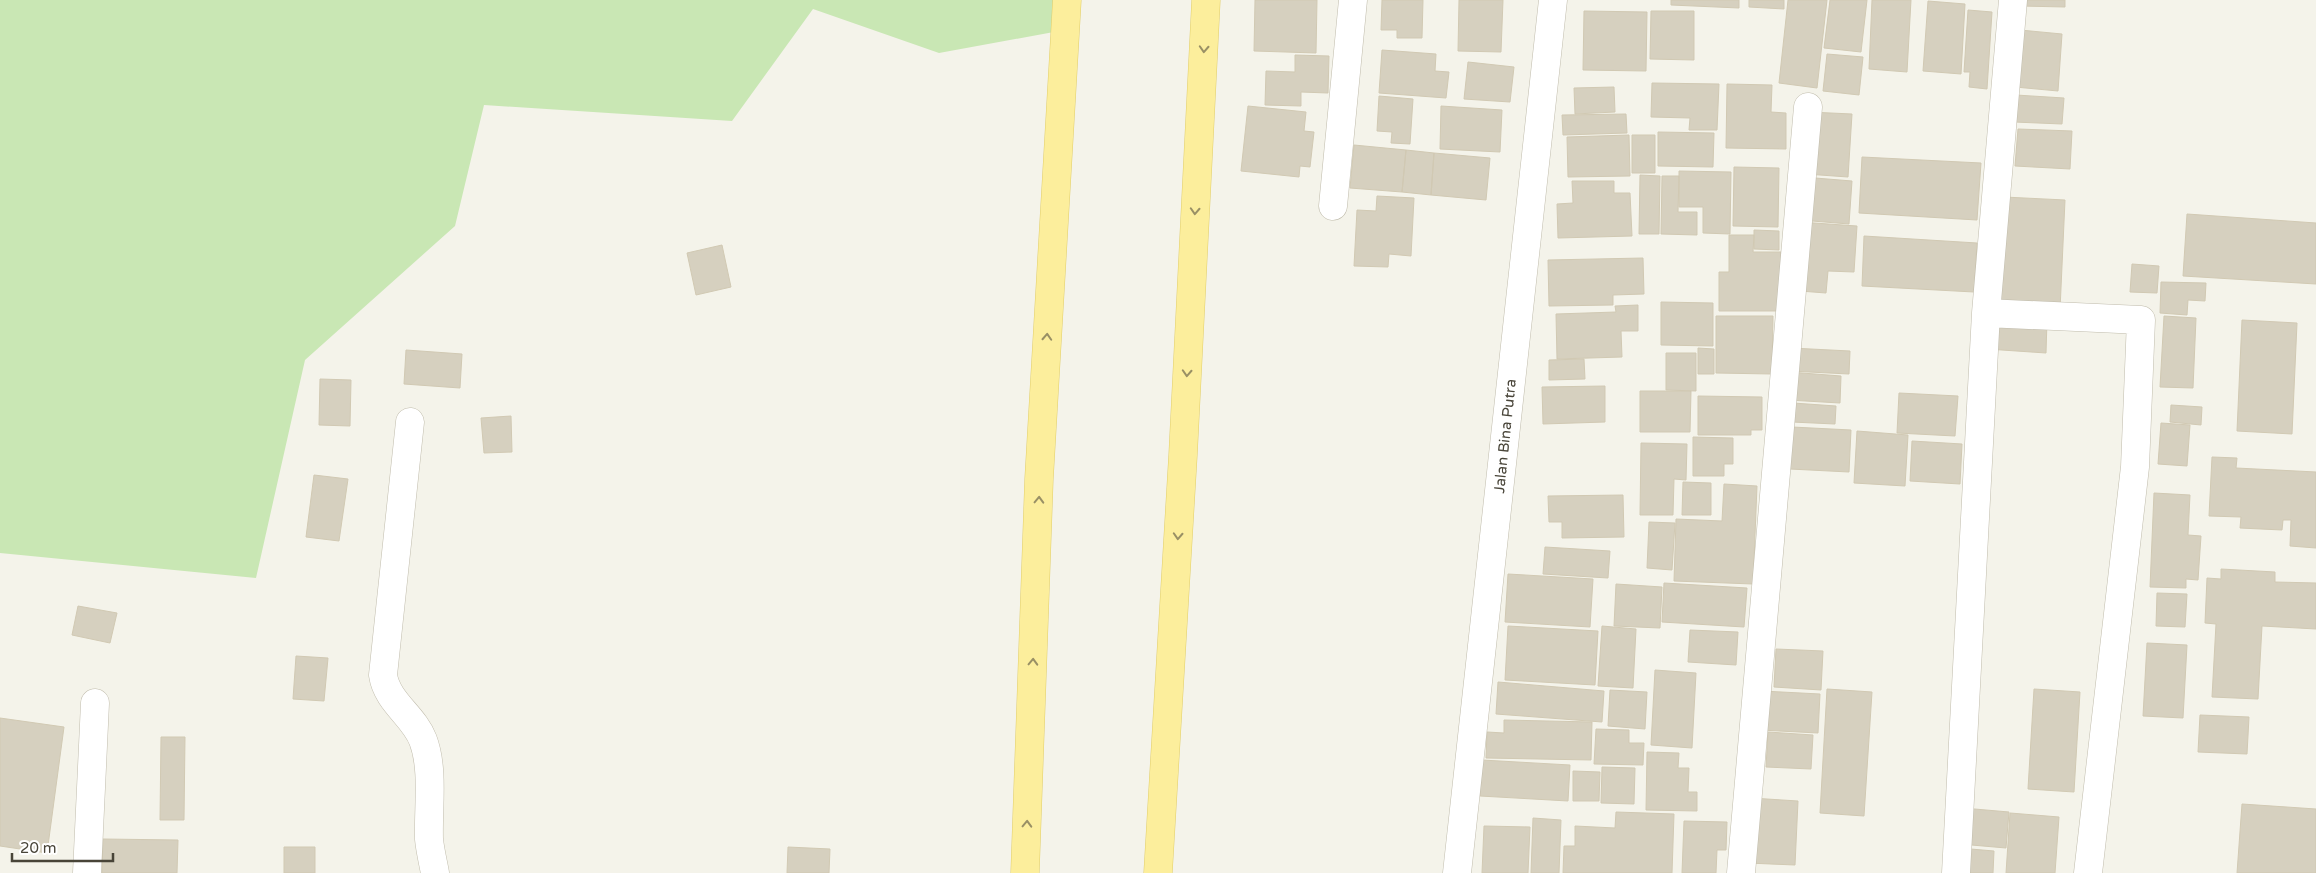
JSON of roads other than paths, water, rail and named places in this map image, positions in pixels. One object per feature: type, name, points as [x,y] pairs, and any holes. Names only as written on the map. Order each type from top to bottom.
[{"type":"main road","points":[[1025,873],[1039,479],[1067,0]]},
{"type":"main road","points":[[1158,873],[1182,465],[1206,0]]},
{"type":"street","points":[[1334,206],[1353,0]]},
{"type":"street","name":"Jalan Bina Putra","points":[[1457,873],[1553,0]]},
{"type":"street","points":[[1956,873],[1986,313],[2013,0]]},
{"type":"street","points":[[1742,873],[1808,108]]},
{"type":"street","points":[[1986,313],[2141,320],[2135,467],[2088,873]]},
{"type":"street","points":[[410,422],[383,675],[384,684],[392,697],[422,738],[428,773],[429,842],[436,873]]},
{"type":"street","points":[[87,873],[95,703]]}]
